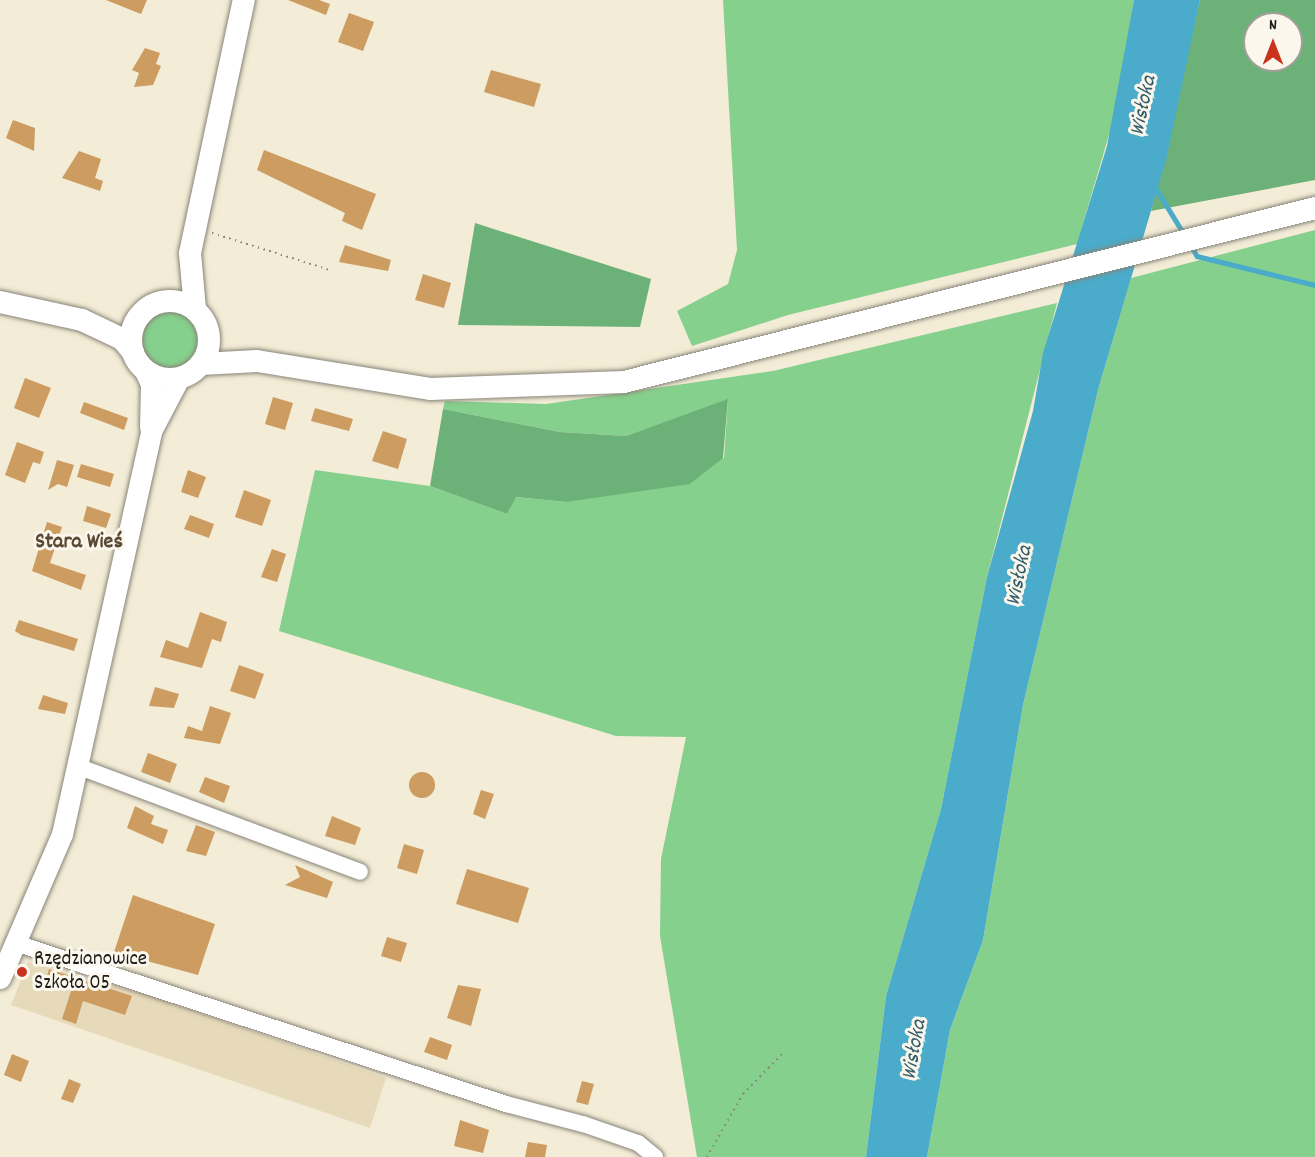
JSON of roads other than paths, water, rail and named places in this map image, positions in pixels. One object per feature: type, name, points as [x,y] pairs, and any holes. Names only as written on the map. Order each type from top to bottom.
[{"type":"main road","points":[[0,302],[82,320],[126,320],[150,308],[171,292],[190,253],[244,0]]},
{"type":"main road","points":[[82,320],[122,339],[139,360],[162,378],[179,378],[201,364],[256,361],[430,389],[624,382],[717,363],[1315,208]]},
{"type":"main road","points":[[190,253],[195,309],[209,331],[256,361]]},
{"type":"main road","points":[[139,360],[132,331],[150,308],[179,302],[195,309]]},
{"type":"main road","points":[[201,364],[209,331]]},
{"type":"street","points":[[0,978],[62,834],[151,431],[151,384],[139,360]]},
{"type":"street","points":[[151,431],[179,378]]},
{"type":"street","points":[[77,766],[360,872]]},
{"type":"street","points":[[16,943],[506,1104],[583,1124],[638,1143],[655,1157]]},
{"type":"water","name":"Wisłoka","points":[[1134,0],[1200,0],[1166,160],[1098,390],[1023,705],[983,940],[950,1030],[927,1157],[866,1157],[886,996],[941,809],[987,577],[1033,411],[1043,353],[1107,146]]},
{"type":"waterway","points":[[1154,185],[1184,234]]},
{"type":"waterway","points":[[1192,247],[1197,256],[1315,285]]},
{"type":"place","name":"Rzędzianowice Szkoła 05","points":[[22,972]]},
{"type":"district","name":"Stara Wieś","points":[[79,543]]}]
